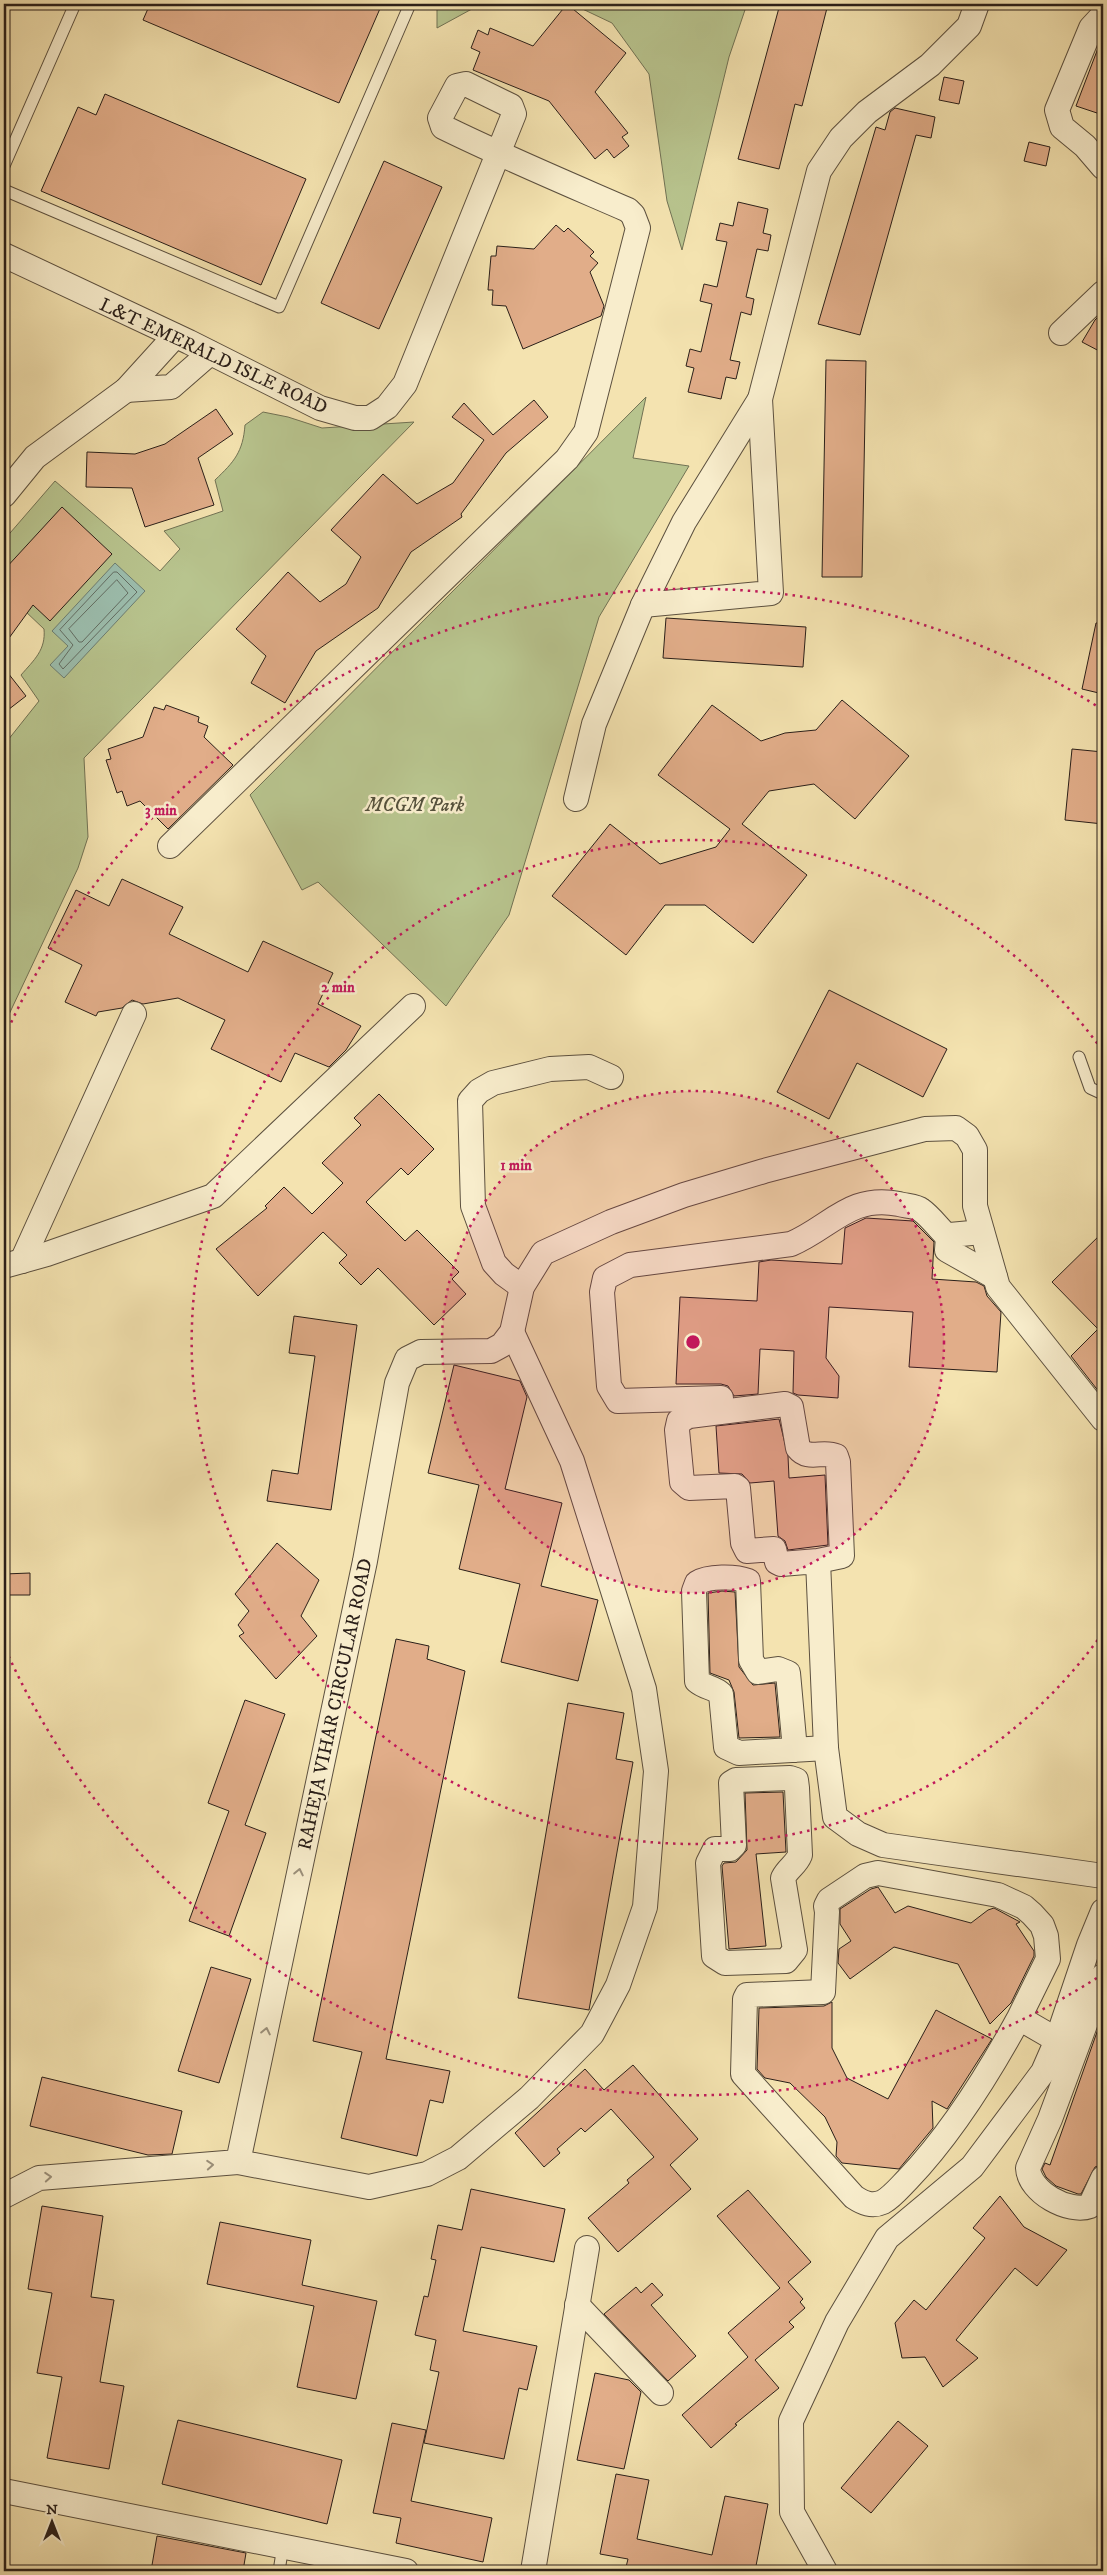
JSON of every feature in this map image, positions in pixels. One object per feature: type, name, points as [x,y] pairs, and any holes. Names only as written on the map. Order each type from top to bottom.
[{"type":"street","points":[[576,799],[594,724],[644,605],[684,522],[760,399],[819,171],[841,138],[867,112],[930,64],[969,26],[977,4]]},
{"type":"street","points":[[1103,15],[1091,28],[1057,110],[1062,127],[1085,146],[1103,167]]},
{"type":"street","name":"L&T EMERALD ISLE ROAD","points":[[4,255],[175,336],[320,408],[355,418],[370,418],[387,407],[405,384],[500,153],[628,210],[636,221],[638,228],[586,432],[567,459],[170,846]]},
{"type":"street","points":[[1061,333],[1103,293]]},
{"type":"street","points":[[4,495],[35,457],[126,390],[175,336]]},
{"type":"street","points":[[126,390],[171,387],[210,353]]},
{"type":"street","points":[[644,605],[770,593],[760,399]]},
{"type":"street","points":[[13,1263],[213,1196],[413,1006]]},
{"type":"street","points":[[13,1263],[134,1014]]},
{"type":"street","points":[[522,1287],[504,1274],[494,1263],[473,1206],[470,1101],[479,1092],[493,1083],[550,1068],[589,1067],[611,1077]]},
{"type":"street","points":[[4,2196],[39,2178],[238,2162],[369,2187],[427,2174],[458,2158],[529,2098],[592,2034],[618,1985],[645,1906],[656,1771],[644,1689],[572,1461],[512,1332],[522,1287],[543,1253],[611,1222],[684,1195],[764,1171],[925,1129],[956,1128],[967,1136],[975,1150],[975,1206],[998,1287],[1103,1419]]},
{"type":"street","points":[[722,1398],[618,1400],[609,1386],[602,1292],[605,1278],[630,1265],[791,1244],[808,1237],[846,1210],[872,1202],[920,1209],[948,1237]]},
{"type":"street","points":[[948,1237],[958,1233],[982,1232]]},
{"type":"street","points":[[948,1237],[946,1247],[949,1254],[995,1276]]},
{"type":"street","name":"RAHEJA VIHAR CIRCULAR ROAD","points":[[238,2162],[364,1561],[397,1383],[407,1359],[421,1352],[491,1351],[502,1345],[512,1332]]},
{"type":"street","points":[[785,1404],[791,1407],[798,1448],[802,1453],[806,1455],[830,1453],[836,1456],[838,1462],[842,1556],[818,1561],[782,1564],[778,1562],[774,1549],[747,1551],[743,1543],[738,1488],[735,1486],[689,1488],[682,1482],[677,1430],[680,1421],[689,1416],[785,1404]]},
{"type":"street","points":[[818,1561],[826,1748],[835,1817]]},
{"type":"street","points":[[795,1750],[788,1673],[778,1669],[758,1672],[751,1660],[748,1581],[741,1578],[702,1579],[697,1583],[694,1591],[697,1682],[704,1687],[715,1688],[721,1694],[726,1748],[738,1753],[795,1750],[826,1748]]},
{"type":"street","points":[[790,1778],[796,1780],[798,1817],[800,1855],[797,1863],[787,1869],[783,1878],[795,1950],[786,1961],[725,1963],[714,1956],[708,1863],[715,1849],[730,1848],[734,1845],[731,1782],[736,1780],[790,1778]]},
{"type":"street","points":[[798,1817],[835,1817],[858,1834],[883,1845],[1103,1876]]},
{"type":"street","points":[[878,1873],[998,1895],[1024,1906],[1032,1914],[1042,1925],[1046,1936],[1048,1959],[1019,2018],[989,2072],[921,2166],[898,2189],[878,2203],[864,2204],[854,2197],[743,2074],[745,1999],[748,1995],[823,1992],[826,1906],[829,1900],[865,1876],[878,1873]]},
{"type":"street","points":[[825,2571],[792,2512],[791,2421],[837,2322],[887,2238],[972,2167],[1042,2072],[1057,2040],[1103,1911]]},
{"type":"street","points":[[1103,1976],[1099,2003],[1028,2168],[1029,2177],[1044,2195],[1076,2208],[1090,2206],[1103,2178]]},
{"type":"street","points":[[1073,1994],[1099,2003]]},
{"type":"street","points":[[1019,2018],[1057,2040]]},
{"type":"street","points":[[533,2571],[587,2248]]},
{"type":"street","points":[[578,2304],[661,2393]]},
{"type":"street","points":[[4,2491],[406,2571]]},
{"type":"lane","points":[[4,166],[75,4]]},
{"type":"lane","points":[[4,190],[279,307],[410,4]]},
{"type":"lane","points":[[1078,1057],[1090,1088],[1103,1094]]},
{"type":"lane","points":[[279,2571],[283,2546]]},
{"type":"green space","points":[[437,4],[481,4],[437,28]]},
{"type":"green space","points":[[572,4],[747,4],[729,57],[682,250],[667,201],[649,74],[612,23]]},
{"type":"green space","name":"MCGM Park","points":[[646,397],[633,458],[689,466],[599,617],[509,915],[446,1006],[318,882],[302,890],[250,795]]},
{"type":"green space","points":[[263,412],[288,417],[322,428],[414,422],[84,758],[88,837],[78,868],[4,1025],[4,745],[39,701],[21,675],[41,649],[44,629],[4,591],[4,540],[55,481],[160,571],[180,549],[164,531],[223,511],[215,480],[227,468],[240,450],[245,425]]},
{"type":"water","points":[[115,563],[145,591],[64,678],[50,665],[68,646],[52,631]]},
{"type":"building","points":[[150,4],[382,4],[339,103],[143,20]]},
{"type":"building","points":[[567,4],[626,53],[595,92],[628,133],[622,137],[629,146],[614,158],[607,149],[595,159],[549,101],[473,70],[480,52],[471,48],[478,30],[488,35],[490,28],[533,46]]},
{"type":"building","points":[[780,4],[828,4],[802,106],[795,104],[779,169],[738,159]]},
{"type":"building","points":[[1103,35],[1103,115],[1076,106]]},
{"type":"building","points":[[944,77],[964,81],[959,104],[939,100]]},
{"type":"building","points":[[105,94],[306,179],[261,285],[41,191],[78,107],[96,115]]},
{"type":"building","points":[[895,108],[935,117],[931,138],[916,135],[860,335],[818,324],[876,127],[885,130],[890,112]]},
{"type":"building","points":[[1029,142],[1050,147],[1046,166],[1024,161]]},
{"type":"building","points":[[384,161],[442,187],[379,329],[321,303]]},
{"type":"building","points":[[738,202],[768,209],[763,233],[771,235],[768,251],[757,249],[746,297],[754,299],[751,315],[741,312],[730,360],[740,362],[736,379],[726,377],[721,399],[688,392],[694,368],[686,366],[690,349],[701,352],[712,304],[700,301],[704,284],[717,287],[727,242],[716,240],[720,223],[733,226]]},
{"type":"building","points":[[556,225],[564,232],[568,228],[594,252],[590,256],[598,263],[590,272],[604,306],[601,316],[523,349],[506,306],[492,305],[493,290],[488,290],[491,256],[496,256],[497,246],[534,249]]},
{"type":"building","points":[[1103,312],[1103,353],[1082,342],[1095,320]]},
{"type":"building","points":[[826,360],[866,361],[862,577],[822,577]]},
{"type":"building","points":[[534,400],[548,417],[506,453],[461,514],[462,517],[411,552],[378,608],[316,651],[285,703],[251,683],[266,656],[236,629],[288,572],[320,602],[346,584],[361,557],[331,530],[383,474],[417,504],[453,483],[484,440],[452,417],[464,403],[493,435]]},
{"type":"building","points":[[216,409],[233,434],[198,458],[214,505],[145,527],[132,488],[86,487],[87,452],[135,454],[165,444]]},
{"type":"building","points":[[62,507],[112,554],[50,621],[33,605],[4,645],[4,570]]},
{"type":"building","points":[[666,618],[806,627],[803,667],[663,658]]},
{"type":"building","points":[[1096,623],[1103,623],[1103,694],[1082,689]]},
{"type":"building","points":[[4,668],[26,696],[4,713]]},
{"type":"building","points":[[842,700],[909,756],[855,819],[814,784],[769,791],[742,824],[807,875],[753,943],[705,905],[665,905],[626,955],[552,896],[610,824],[660,864],[716,847],[730,829],[658,775],[712,705],[761,741],[785,733],[816,730]]},
{"type":"building","points":[[166,705],[199,717],[198,722],[208,726],[204,737],[233,765],[168,829],[140,801],[127,806],[122,791],[117,793],[106,760],[111,759],[108,749],[143,737],[154,707],[164,710]]},
{"type":"building","points":[[1072,749],[1103,752],[1103,824],[1065,820]]},
{"type":"building","points":[[122,879],[183,907],[169,934],[248,972],[263,941],[333,973],[318,1004],[361,1026],[346,1050],[329,1067],[295,1053],[281,1082],[211,1049],[225,1020],[178,998],[143,1004],[132,1000],[122,1008],[98,1012],[96,1016],[65,1002],[82,965],[48,948],[76,890],[109,906]]},
{"type":"building","points":[[829,990],[947,1049],[923,1097],[857,1063],[829,1119],[777,1092]]},
{"type":"building","points":[[379,1094],[434,1149],[408,1175],[401,1168],[366,1202],[405,1241],[417,1230],[459,1272],[452,1279],[466,1294],[434,1325],[378,1268],[361,1285],[339,1263],[347,1255],[323,1232],[258,1296],[216,1249],[267,1208],[265,1206],[284,1187],[312,1214],[343,1183],[322,1163],[361,1125],[354,1118]]},
{"type":"building","points":[[866,1218],[913,1221],[934,1242],[932,1279],[976,1282],[984,1286],[987,1296],[1001,1312],[997,1372],[909,1367],[913,1312],[829,1307],[826,1358],[839,1376],[838,1398],[793,1393],[794,1351],[760,1349],[758,1394],[734,1396],[728,1386],[721,1384],[676,1384],[680,1297],[757,1301],[759,1262],[771,1260],[842,1264],[845,1228]]},
{"type":"building","points":[[1103,1232],[1103,1397],[1071,1356],[1098,1329],[1052,1282]]},
{"type":"building","points":[[294,1316],[357,1325],[331,1510],[267,1501],[272,1470],[298,1474],[315,1356],[289,1353]]},
{"type":"building","points":[[454,1365],[520,1381],[527,1397],[505,1489],[562,1503],[541,1586],[598,1600],[578,1681],[501,1662],[520,1584],[459,1569],[479,1485],[428,1473]]},
{"type":"building","points":[[779,1419],[788,1456],[789,1478],[825,1475],[828,1545],[788,1550],[785,1541],[778,1536],[774,1481],[750,1483],[742,1474],[719,1473],[716,1426]]},
{"type":"building","points":[[277,1543],[319,1580],[301,1616],[317,1636],[276,1679],[239,1636],[244,1633],[238,1625],[249,1611],[235,1594]]},
{"type":"building","points":[[30,1573],[30,1595],[4,1595],[4,1574]]},
{"type":"building","points":[[735,1592],[739,1667],[753,1685],[775,1683],[780,1737],[739,1738],[734,1692],[729,1680],[710,1673],[708,1593]]},
{"type":"building","points":[[396,1639],[429,1646],[427,1659],[465,1671],[386,2059],[450,2071],[443,2103],[430,2100],[417,2156],[341,2138],[362,2052],[313,2041]]},
{"type":"building","points":[[245,1700],[285,1714],[245,1825],[266,1833],[229,1936],[189,1921],[229,1811],[208,1803]]},
{"type":"building","points":[[568,1703],[624,1713],[616,1759],[633,1762],[589,2010],[518,1998]]},
{"type":"building","points":[[783,1792],[786,1852],[756,1854],[766,1946],[729,1949],[722,1866],[724,1863],[736,1862],[747,1850],[745,1793]]},
{"type":"building","points":[[878,1887],[895,1913],[908,1906],[971,1923],[988,1910],[994,1908],[1020,1922],[1016,1924],[1034,1951],[1034,1956],[1011,2003],[990,2024],[958,1964],[894,1947],[850,1979],[838,1963],[839,1949],[851,1941],[840,1924],[840,1909],[871,1889]]},
{"type":"building","points":[[211,1967],[251,1979],[219,2083],[178,2071]]},
{"type":"building","points":[[832,2002],[832,2048],[847,2078],[888,2099],[936,2010],[992,2039],[947,2109],[932,2101],[933,2128],[899,2169],[842,2163],[836,2156],[837,2142],[825,2117],[790,2083],[765,2078],[757,2069],[759,2008],[824,2006]]},
{"type":"building","points":[[1103,2015],[1103,2164],[1095,2167],[1081,2194],[1078,2194],[1056,2186],[1046,2177],[1042,2169],[1045,2163],[1050,2165]]},
{"type":"building","points":[[633,2065],[698,2139],[670,2165],[691,2189],[618,2252],[588,2218],[629,2183],[627,2180],[654,2157],[611,2109],[585,2132],[581,2128],[557,2149],[560,2153],[544,2167],[515,2133],[585,2069],[604,2090]]},
{"type":"building","points":[[42,2077],[182,2111],[172,2154],[148,2155],[30,2126]]},
{"type":"building","points":[[471,2189],[565,2209],[554,2262],[481,2247],[463,2331],[537,2346],[527,2390],[519,2388],[504,2459],[424,2443],[439,2372],[430,2370],[436,2340],[415,2335],[424,2296],[428,2297],[436,2260],[431,2259],[438,2225],[462,2230]]},
{"type":"building","points":[[748,2190],[811,2262],[788,2282],[803,2299],[800,2302],[805,2308],[789,2322],[794,2327],[755,2360],[779,2388],[735,2424],[737,2425],[711,2448],[682,2415],[748,2357],[728,2333],[780,2288],[717,2216]]},
{"type":"building","points":[[1000,2196],[1024,2227],[1067,2250],[1037,2286],[1015,2268],[956,2340],[978,2358],[943,2387],[925,2357],[902,2358],[895,2323],[914,2300],[926,2310],[985,2238],[973,2228]]},
{"type":"building","points":[[42,2206],[103,2216],[91,2297],[114,2300],[100,2382],[124,2386],[109,2469],[47,2458],[62,2377],[37,2373],[52,2293],[28,2289]]},
{"type":"building","points":[[220,2222],[311,2240],[302,2285],[377,2301],[356,2399],[297,2387],[314,2306],[207,2284]]},
{"type":"building","points":[[652,2283],[663,2295],[651,2305],[696,2356],[668,2381],[604,2314],[636,2287],[641,2293]]},
{"type":"building","points":[[595,2373],[629,2380],[641,2392],[624,2469],[577,2460]]},
{"type":"building","points":[[178,2420],[342,2460],[327,2524],[162,2484]]},
{"type":"building","points":[[898,2421],[928,2446],[871,2513],[841,2488]]},
{"type":"building","points":[[392,2423],[426,2430],[411,2501],[492,2518],[483,2562],[396,2543],[401,2518],[373,2513]]},
{"type":"building","points":[[616,2474],[649,2480],[637,2539],[712,2555],[725,2496],[768,2504],[755,2571],[625,2571],[628,2559],[600,2554]]},
{"type":"building","points":[[157,2536],[246,2553],[243,2571],[151,2571]]}]
